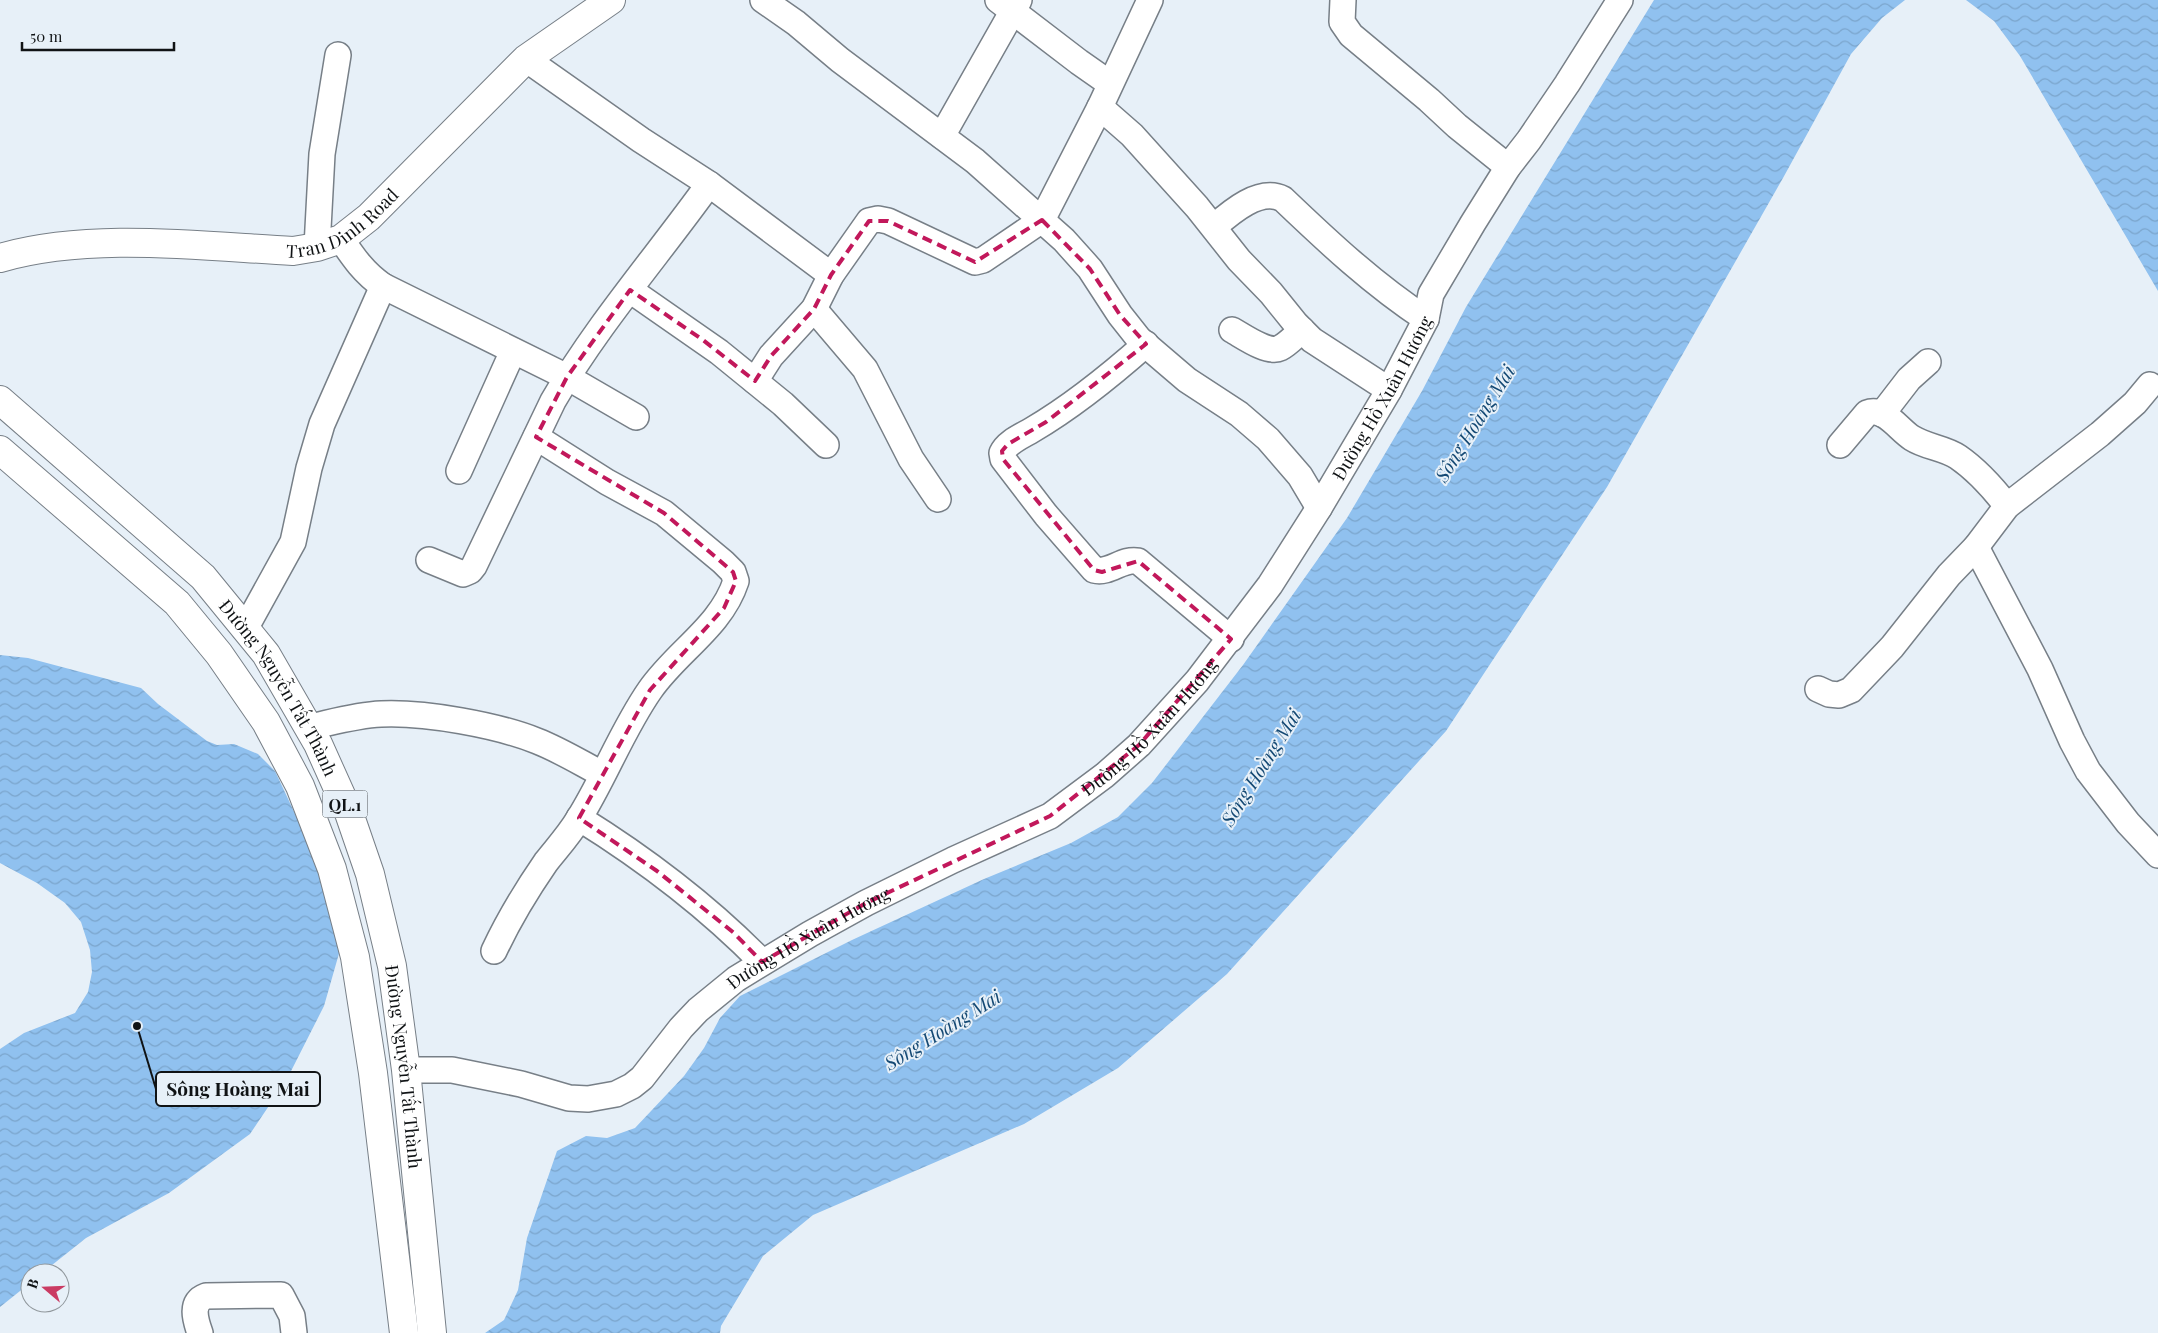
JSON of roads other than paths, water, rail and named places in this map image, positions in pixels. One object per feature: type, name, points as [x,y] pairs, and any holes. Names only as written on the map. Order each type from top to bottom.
[{"type":"main road","name":"Tran Dinh Road","points":[[0,258],[24,251],[60,245],[100,243],[293,251],[329,243],[369,217],[526,59],[598,4]]},
{"type":"main road","name":"Đường Nguyễn Tất Thành","points":[[0,400],[203,577],[266,654],[310,727],[349,813],[370,874],[392,966],[406,1070],[432,1333]]},
{"type":"main road","name":"Đường Nguyễn Tất Thành","points":[[0,450],[177,603],[219,654],[266,722],[300,786],[332,869],[355,957],[373,1073],[404,1333]]},
{"type":"street","points":[[763,0],[796,22],[840,60],[997,179],[1064,240],[1090,269],[1120,315],[1146,344],[1187,380],[1254,426],[1290,463],[1319,508]]},
{"type":"street","points":[[755,381],[770,356],[814,309],[831,275],[869,221],[873,219],[888,221],[975,262],[983,260],[1042,220],[1100,107],[1109,83],[1150,0]]},
{"type":"street","points":[[1343,0],[1342,22],[1351,35],[1508,167]]},
{"type":"street","name":"Đường Hồ Xuân Hương","points":[[406,1070],[452,1070],[521,1084],[569,1098],[588,1099],[616,1094],[632,1086],[642,1078],[681,1028],[698,1010],[736,979],[762,962],[866,903],[953,860],[1050,816],[1105,775],[1139,745],[1197,680],[1270,585],[1319,508],[1388,390],[1426,319],[1431,294],[1508,167],[1562,92],[1620,0]]},
{"type":"street","points":[[942,136],[1010,4],[1079,62],[1109,83]]},
{"type":"street","points":[[338,55],[322,154],[329,243],[357,263],[370,278],[383,286],[567,377],[636,417]]},
{"type":"street","points":[[526,59],[634,135],[709,184],[831,275]]},
{"type":"street","points":[[1100,107],[1132,135],[1302,330],[1321,348],[1388,390]]},
{"type":"street","points":[[429,560],[463,574],[470,571],[474,566],[567,377],[595,336],[709,184]]},
{"type":"street","points":[[1214,227],[1248,202],[1272,195],[1278,196],[1284,199],[1340,254],[1400,302],[1426,319]]},
{"type":"street","points":[[245,629],[292,542],[309,468],[322,424],[383,286]]},
{"type":"street","points":[[630,290],[704,340],[755,381],[826,445]]},
{"type":"street","points":[[814,309],[865,369],[911,458],[938,499]]},
{"type":"street","points":[[1232,330],[1254,343],[1271,349],[1278,349],[1302,330]]},
{"type":"street","points":[[1146,344],[1101,382],[1046,422],[1008,444],[1002,453],[1003,459],[1041,509],[1094,570],[1102,572],[1127,562],[1138,561],[1231,638]]},
{"type":"street","points":[[459,471],[513,351]]},
{"type":"street","points":[[1882,414],[1910,379],[1928,362]]},
{"type":"street","points":[[1818,688],[1829,694],[1838,695],[1851,690],[1875,667],[1949,575],[1976,547],[2007,506],[2100,434],[2135,403],[2150,385]]},
{"type":"street","points":[[1840,444],[1868,413],[1872,411],[1882,414],[1912,438],[1957,456],[1985,480],[2007,506]]},
{"type":"street","points":[[494,951],[518,904],[579,818],[650,690],[673,662],[712,623],[732,592],[736,581],[733,572],[723,562],[664,514],[607,482],[536,438]]},
{"type":"street","points":[[1976,547],[2040,669],[2072,741],[2088,771],[2128,823],[2158,855]]},
{"type":"street","points":[[310,727],[381,714],[429,717],[462,722],[502,729],[537,741],[602,774]]},
{"type":"street","points":[[579,818],[657,871],[734,933],[762,962]]},
{"type":"street","points":[[200,1333],[195,1311],[195,1304],[198,1299],[206,1296],[281,1295],[292,1316],[294,1333]]},
{"type":"water","points":[[1654,0],[1905,0],[1882,18],[1851,54],[1783,178],[1607,487],[1446,731],[1227,974],[1118,1068],[1024,1124],[813,1215],[763,1256],[721,1326],[720,1333],[485,1333],[504,1320],[518,1290],[527,1238],[557,1151],[586,1136],[607,1138],[635,1128],[684,1076],[704,1048],[720,1018],[740,996],[852,940],[984,879],[1071,843],[1118,817],[1152,783],[1243,665],[1347,518],[1422,391],[1466,307]]},
{"type":"water","points":[[1966,0],[2158,0],[2158,291],[2020,56],[1994,21]]},
{"type":"water","points":[[0,655],[28,658],[141,688],[158,704],[207,741],[217,745],[234,744],[258,754],[275,771],[333,895],[342,943],[324,1006],[287,1079],[250,1134],[169,1193],[86,1238],[55,1263],[20,1263],[20,1291],[0,1307],[0,1049],[24,1033],[75,1013],[88,992],[92,972],[90,950],[81,922],[65,903],[37,883],[0,863]]},
{"type":"place","name":"Sông Hoàng Mai","points":[[137,1026]]}]
